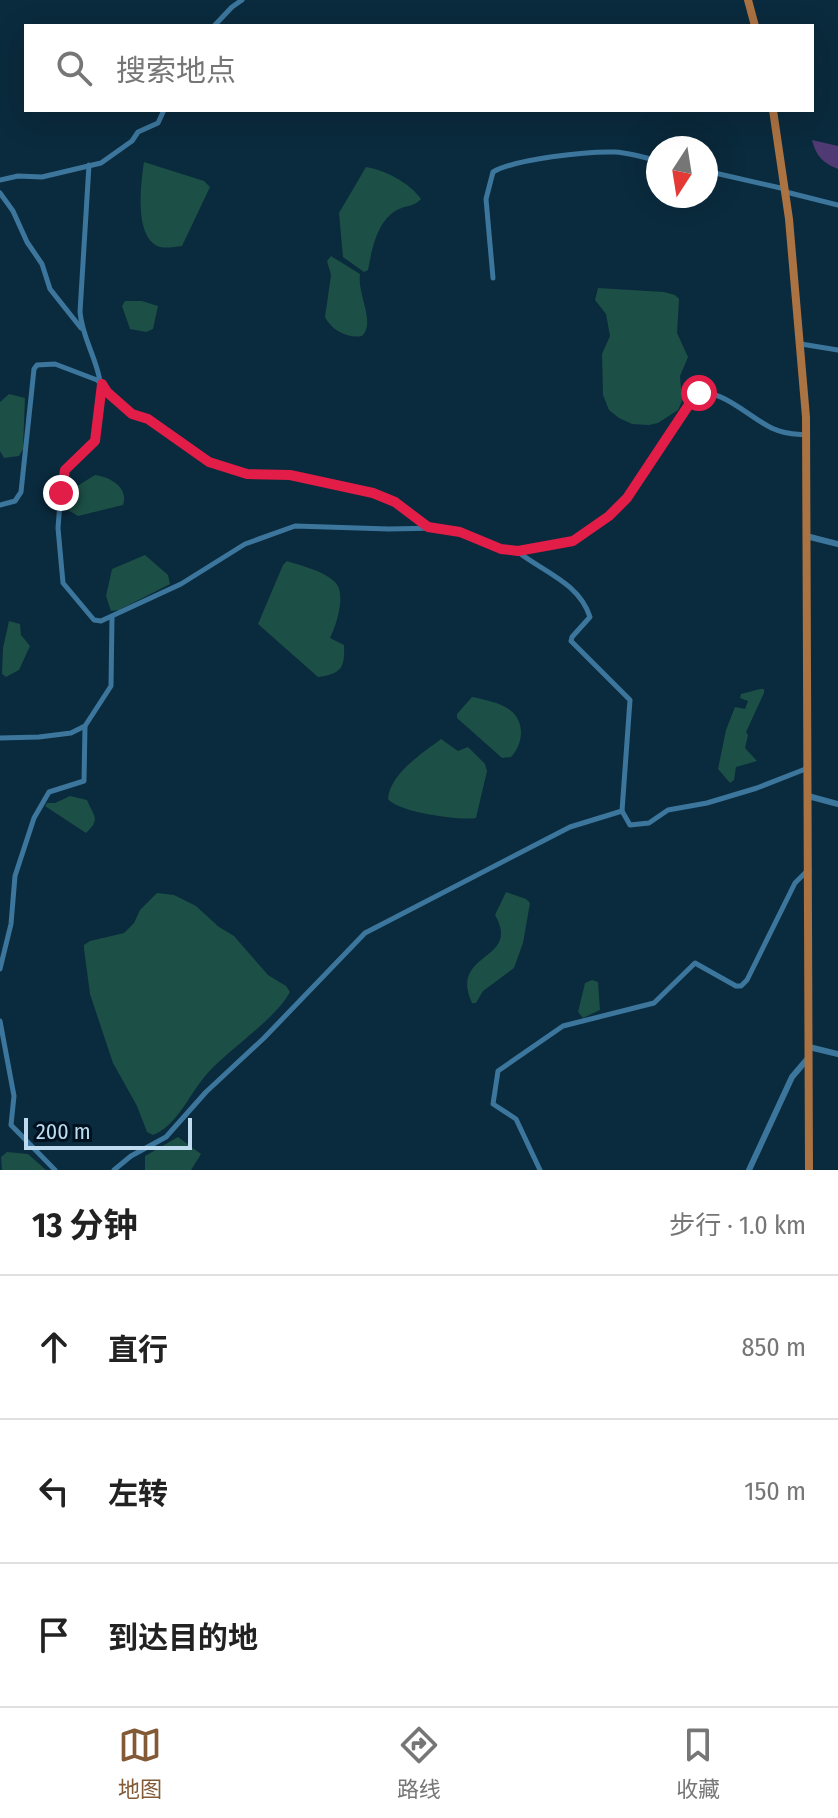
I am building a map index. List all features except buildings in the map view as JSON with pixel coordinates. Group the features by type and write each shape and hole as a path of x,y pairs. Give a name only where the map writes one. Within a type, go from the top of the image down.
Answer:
{"highway":[{"path":"748,0 754,24"},
{"path":"773,112 786,191 801,344 806,435 811,1169"}],"street":[{"path":"216,24 242,0"},
{"path":"0,180 18,176 42,177 101,163 132,141 138,132 158,123 163,112"},
{"path":"493,278 486,199 493,172 518,163 602,153 646,158"},
{"path":"82,329 80,289 89,165"},
{"path":"718,174 838,205"},
{"path":"0,193 44,268 50,289 82,329 101,383 95,441 65,470 62,477 58,528 64,587 94,620 105,621 181,584 245,544 282,529 303,525 389,529 428,527 460,532 501,549 518,551 573,541 609,516 627,498 699,393 715,393 777,431 806,435"},
{"path":"801,344 838,350"},
{"path":"0,505 15,501 21,492 35,367 60,365 101,383 132,414 148,419 209,462 247,474 290,475 373,493 395,502 428,527"},
{"path":"806,536 838,544"},
{"path":"518,551 574,590 590,617 571,641 630,700 622,811 630,825 649,823 668,810 707,803 808,768"},
{"path":"0,969 11,924 14,880 34,818 49,792 84,781 85,726 111,686 112,617"},
{"path":"0,738 60,734 85,726"},
{"path":"808,796 838,804"},
{"path":"114,1170 131,1156 166,1137 206,1092 264,1038 365,933 561,831 622,811"},
{"path":"540,1170 516,1119 493,1104 498,1071 563,1026 654,1003 695,963 741,986 747,980 795,883 809,869"},
{"path":"0,1021 14,1092 11,1125 55,1170"},
{"path":"809,1047 838,1054"},
{"path":"749,1170 792,1077 809,1057"}],"shaded area":[{"path":"812,140 838,146 838,169 821,158"},
{"path":"144,162 204,181 210,187 182,246 157,246 145,231 141,207"},
{"path":"366,167 396,178 421,199 397,210 385,221 376,236 368,270 364,272 343,257 339,213"},
{"path":"331,256 360,274 367,316 366,330 362,336 340,332 325,317 331,275 327,261"},
{"path":"598,288 664,292 679,299 677,333 688,357 680,376 682,401 678,410 658,423 632,424 609,410 603,395 602,354 610,336 606,314 595,300"},
{"path":"125,301 142,301 158,306 153,329 146,332 130,329 122,306"},
{"path":"9,394 25,398 23,449 19,456 4,458 0,451 0,402"},
{"path":"95,475 117,484 123,493 123,505 78,516 66,509 67,486 79,485"},
{"path":"145,555 168,575 170,584 119,610 111,611 106,596 112,569"},
{"path":"287,561 325,575 338,587 339,610 330,638 344,645 344,659 340,668 332,674 318,677 258,624"},
{"path":"9,621 20,624 21,635 30,646 19,670 6,677 2,674 3,648"},
{"path":"764,689 764,693 746,732 745,748 757,761 736,767 734,780 730,783 718,769 726,730 735,707 745,709 748,701 740,698 741,694"},
{"path":"472,697 502,705 519,721 520,740 511,757 502,758 457,718"},
{"path":"441,739 458,751 468,747 485,764 487,771 476,818 429,814 403,808 388,799 401,772"},
{"path":"70,796 87,800 94,814 95,821 86,833 45,806"},
{"path":"506,892 530,903 523,943 514,968 483,991 476,1003 472,1003 467,986 469,974 499,941 501,930 495,915"},
{"path":"157,893 174,895 196,906 234,936 268,975 290,992 273,1014 211,1069 168,1126 153,1135 147,1132 137,1106 113,1063 90,994 84,945 124,933"},
{"path":"592,980 598,982 600,1010 583,1018 578,1012 585,983"},
{"path":"178,1137 201,1154 191,1170 145,1170 145,1156"},
{"path":"7,1152 28,1154 46,1170 2,1170 1,1157"}],"route":[{"path":"61,493 65,470 95,441 102,384 132,414 148,419 209,462 247,474 290,475 373,493 395,502 428,527 460,532 501,549 518,551 568,543 584,536 609,516 627,498 699,393"}]}
